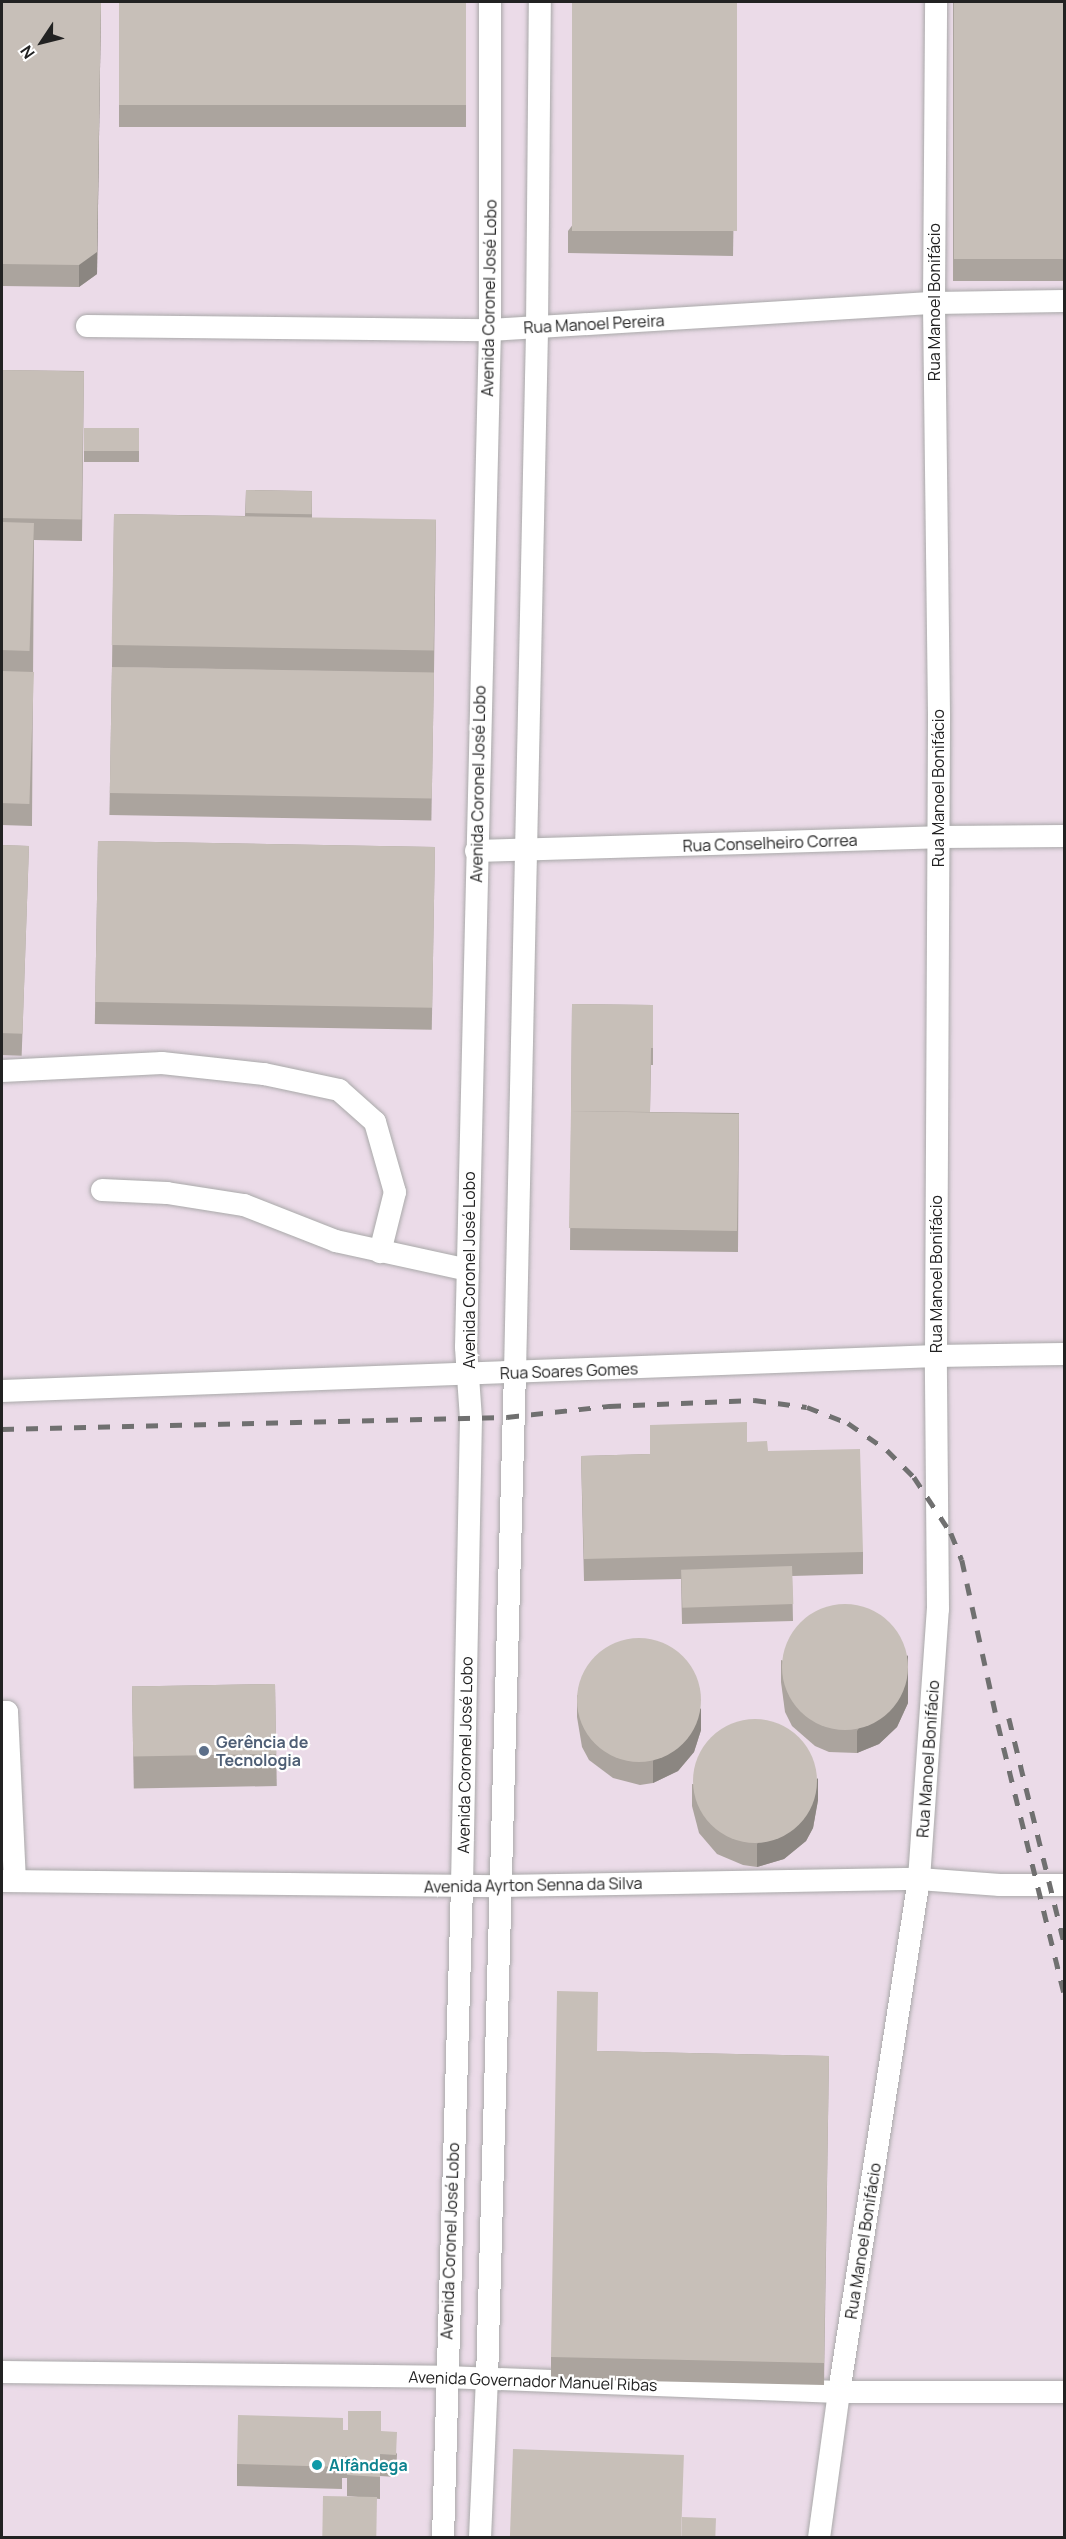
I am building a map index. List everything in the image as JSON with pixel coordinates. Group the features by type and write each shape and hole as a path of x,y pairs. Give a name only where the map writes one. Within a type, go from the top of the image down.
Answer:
{"street":[{"name":"Avenida Coronel José Lobo","path":"443,2538 462,1886 471,1419 468,1375 468,1270 476,851 490,330 490,2"},
{"path":"480,2538 487,2380 515,1373 537,328 540,2"},
{"name":"Rua Manoel Bonifácio","path":"819,2538 839,2392 919,1879 938,1609 936,1356 938,837 933,303 936,2"},
{"name":"Rua Manoel Pereira","path":"87,326 490,330 933,303 1065,301"},
{"name":"Rua Conselheiro Correa","path":"476,851 938,837 1065,836"},
{"path":"2,1071 162,1063 264,1074 339,1090 375,1122 395,1192 380,1252"},
{"path":"102,1190 168,1193 244,1205 336,1241 468,1270"},
{"name":"Rua Soares Gomes","path":"2,1391 936,1356 1065,1354"},
{"path":"2,1712 7,1712 8,1881"},
{"name":"Avenida Ayrton Senna da Silva","path":"8,1881 501,1887 919,1879 1000,1885 1065,1885"},
{"name":"Avenida Governador Manuel Ribas","path":"2,2372 446,2378 839,2392 1065,2392"}],"shaded area":[{"path":"2,2 1064,2 1064,2538 2,2538"}],"building":[{"path":"2,2 101,2 97,252 79,265 2,264"},
{"path":"119,2 466,2 466,105 119,105"},
{"path":"572,2 737,2 737,231 572,231"},
{"path":"954,2 1064,2 1064,259 954,259"},
{"path":"2,370 84,371 81,519 2,518"},
{"path":"84,428 139,428 139,451 84,451"},
{"path":"246,490 312,491 312,514 246,513"},
{"path":"114,514 436,520 434,651 112,645"},
{"path":"2,522 34,523 30,651 2,650"},
{"path":"112,667 434,673 432,799 110,793"},
{"path":"2,671 34,672 29,804 2,803"},
{"path":"98,841 435,847 432,1008 95,1002"},
{"path":"2,845 29,846 22,1034 2,1033"},
{"path":"572,1004 653,1005 650,1112 571,1111"},
{"path":"571,1111 739,1114 737,1231 569,1228"},
{"path":"747,1422 747,1442 767,1441 768,1451 860,1449 863,1552 584,1559 581,1456 650,1454 650,1425"},
{"path":"792,1566 793,1604 682,1608 681,1570"},
{"path":"845,1604 869,1608 890,1622 904,1643 908,1667 904,1691 890,1712 869,1726 845,1730 821,1726 800,1712 786,1691 782,1667 786,1643 800,1622 821,1608"},
{"path":"639,1638 663,1643 683,1656 696,1676 701,1700 696,1724 683,1744 663,1757 639,1762 615,1757 595,1744 582,1724 577,1700 582,1676 595,1656 615,1643"},
{"path":"275,1684 276,1754 133,1756 132,1686"},
{"path":"755,1719 779,1724 799,1737 812,1757 817,1781 812,1805 799,1825 779,1838 755,1843 731,1838 711,1825 698,1805 693,1781 698,1757 711,1737 731,1724"},
{"path":"557,1991 598,1992 597,2051 829,2056 824,2363 551,2357"},
{"path":"348,2411 381,2411 381,2431 397,2432 396,2455 380,2454 380,2477 347,2475 347,2456 342,2456 342,2467 237,2464 238,2415 343,2418 343,2430 348,2430"},
{"path":"513,2449 684,2455 681,2538 510,2538"},
{"path":"323,2496 377,2497 376,2538 322,2538"},
{"path":"682,2517 716,2518 715,2538 681,2538"}],"railway":[{"path":"2,1429 507,1417 609,1406 754,1400 807,1407 848,1423 887,1450 914,1477 951,1533 962,1560 998,1724 1064,1992"},
{"path":"1009,1718 1064,1942"}],"place":[{"name":"Gerência de Tecnologia","path":"204,1751"},
{"name":"Alfândega","path":"317,2465"}]}
